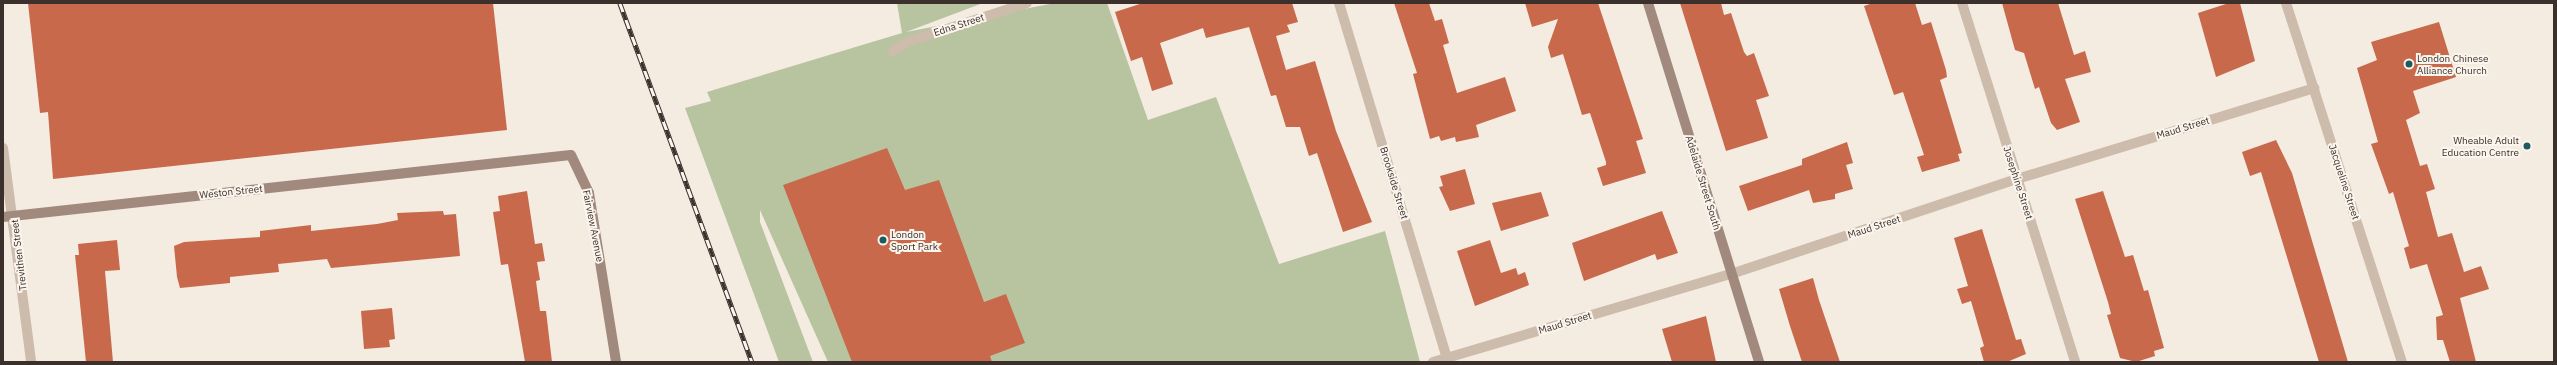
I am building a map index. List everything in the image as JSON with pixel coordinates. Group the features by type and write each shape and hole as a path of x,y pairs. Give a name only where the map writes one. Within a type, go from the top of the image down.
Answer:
{"street":[{"name":"Edna Street","path":"893,51 907,42 1027,3"},
{"name":"Brookside Street","path":"1339,3 1447,360"},
{"name":"Adelaide Street South","path":"1648,3 1759,362"},
{"name":"Josephine Street","path":"1962,3 2075,362"},
{"name":"Jacqueline Street","path":"2286,3 2402,362"},
{"name":"Maud Street","path":"1433,362 1447,360 1731,274 2017,179 2314,88"},
{"name":"Trevithen Street","path":"3,148 14,215 31,362"},
{"name":"Fairview Avenue","path":"460,167 571,155 589,192 616,362"},
{"name":"Weston Street","path":"3,217 460,167"}],"green space":[{"path":"897,3 983,3 906,32 1055,3 1107,3 1148,120 1216,97 1279,264 1385,231 1420,362 828,362 760,210 760,222 813,362 779,362 685,108 711,101 707,92 902,33"}],"building":[{"path":"28,3 493,3 507,130 53,179 48,112 40,113"},
{"path":"1143,3 1292,3 1298,22 1287,25 1290,32 1276,36 1286,70 1315,61 1336,131 1372,222 1343,232 1317,153 1309,156 1300,127 1286,127 1276,95 1271,96 1249,27 1206,38 1203,28 1160,43 1173,84 1152,91 1142,57 1131,61 1115,12"},
{"path":"1394,3 1429,3 1435,21 1442,19 1449,43 1443,45 1457,93 1505,77 1516,111 1476,125 1479,137 1456,142 1455,137 1441,141 1439,136 1430,139 1413,74 1417,73"},
{"path":"1525,3 1598,3 1643,139 1636,141 1646,173 1603,186 1597,168 1606,165 1606,162 1590,113 1582,115 1563,54 1551,58 1548,47 1558,19 1532,27"},
{"path":"1680,3 1721,3 1724,15 1731,13 1744,52 1747,56 1754,53 1769,96 1756,100 1768,138 1726,151"},
{"path":"1873,3 1915,3 1922,25 1931,22 1946,70 1947,77 1940,80 1962,153 1958,154 1960,161 1922,172 1917,157 1924,155 1903,92 1894,95 1864,6"},
{"path":"2002,3 2058,3 2074,55 2085,51 2091,72 2065,79 2080,122 2057,130 2051,123 2039,87 2035,89 2024,53 2015,50"},
{"path":"2229,3 2240,3 2255,61 2216,77 2198,13"},
{"path":"2439,22 2456,77 2413,91 2420,113 2406,120 2420,166 2427,164 2435,189 2426,192 2438,237 2452,233 2464,272 2481,266 2489,289 2460,298 2476,362 2450,362 2443,340 2437,340 2436,317 2443,315 2427,264 2410,269 2404,248 2409,246 2393,192 2389,194 2371,144 2378,142 2357,68 2377,60 2371,42"},
{"path":"2276,140 2292,173 2348,362 2319,362 2261,172 2250,176 2242,152"},
{"path":"1847,142 1853,163 1846,165 1853,189 1835,194 1835,199 1813,203 1809,190 1748,211 1739,186 1802,165 1802,159"},
{"name":"London Sport Park","path":"887,148 905,190 939,180 984,302 1006,294 1025,343 990,356 992,362 852,362 783,185"},
{"path":"1465,169 1475,204 1450,211 1439,187 1443,186 1440,176"},
{"path":"527,191 535,244 542,243 545,261 537,262 540,280 536,281 540,311 546,311 552,362 525,362 508,264 501,265 493,212 500,211 498,196"},
{"path":"2103,191 2125,257 2133,255 2144,291 2148,290 2164,348 2154,351 2155,356 2136,362 2120,358 2107,315 2111,314 2108,302 2075,199"},
{"path":"1541,192 1549,216 1501,231 1492,203"},
{"path":"443,211 444,215 456,214 460,256 331,268 327,259 278,264 279,272 230,277 230,283 180,288 177,277 174,246 184,242 260,237 260,231 311,225 311,231 377,224 398,220 397,213"},
{"path":"1662,211 1678,253 1657,260 1655,254 1584,281 1572,243"},
{"path":"1982,229 2016,340 2021,339 2026,354 2007,362 1984,362 1980,348 1984,346 1971,301 1962,304 1957,289 1968,286 1954,238"},
{"path":"117,240 120,270 105,271 113,362 86,362 75,255 79,255 78,244"},
{"path":"1490,240 1501,273 1516,268 1518,275 1525,272 1529,285 1475,306 1457,251"},
{"path":"1813,278 1840,362 1802,362 1790,326 1779,289"},
{"path":"392,308 395,339 389,340 390,347 364,349 361,311"},
{"path":"1706,316 1716,362 1672,362 1662,329"}],"railway":[{"path":"620,3 752,362"}],"place":[{"name":"London Chinese Alliance Church","path":"2409,64"},
{"name":"Wheable Adult Education Centre","path":"2527,146"},
{"name":"London Sport Park","path":"883,240"}]}
